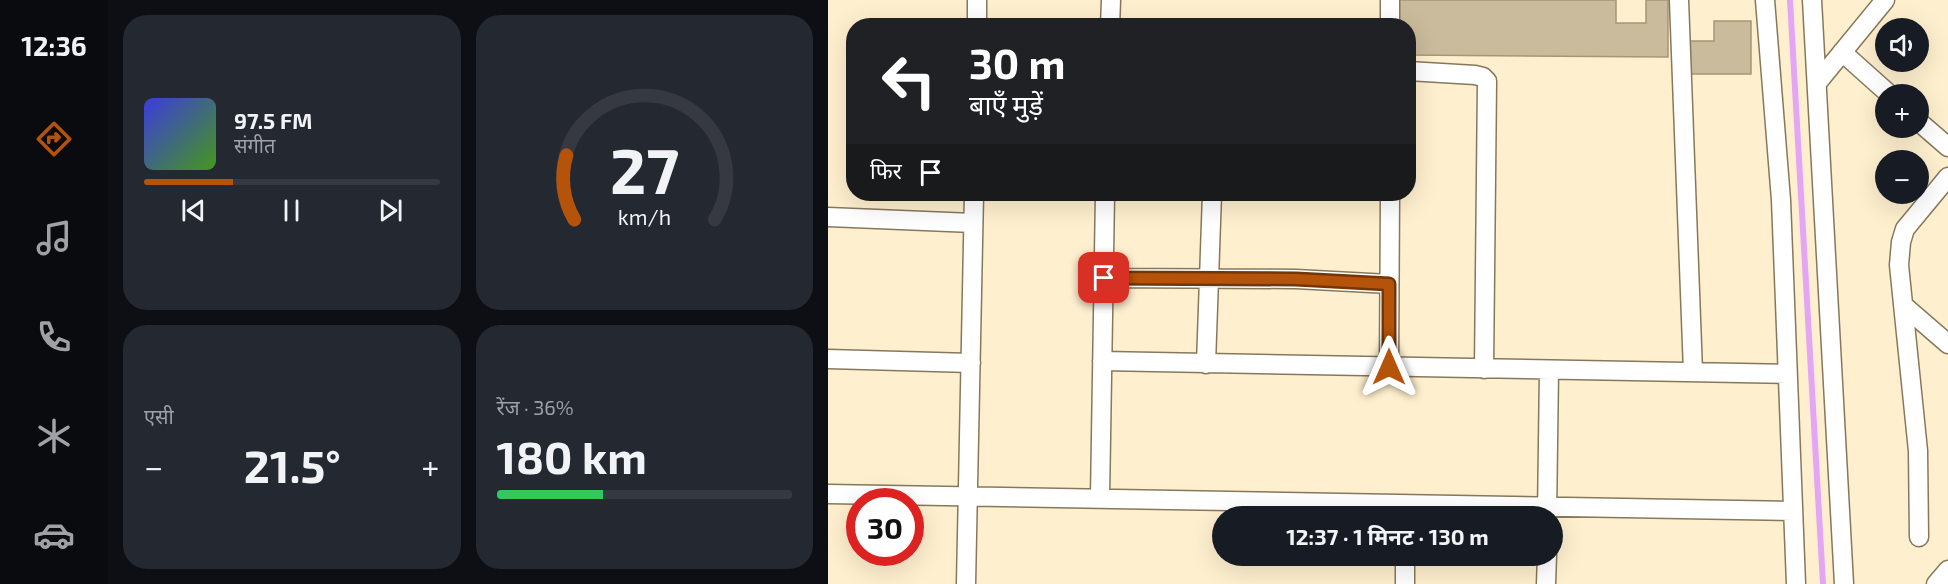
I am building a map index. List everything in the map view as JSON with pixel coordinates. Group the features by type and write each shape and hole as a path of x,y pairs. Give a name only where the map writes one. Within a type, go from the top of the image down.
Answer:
{"street":[{"path":"977,0 977,18"},
{"path":"1110,18 1111,0"},
{"path":"1390,0 1390,18"},
{"path":"1679,0 1694,372"},
{"path":"1765,0 1781,200 1796,584"},
{"path":"1812,0 1844,584"},
{"path":"1817,83 1885,0"},
{"path":"1842,52 1878,84"},
{"path":"1416,71 1475,75 1487,81 1484,369"},
{"path":"1929,130 1947,145"},
{"path":"1919,537 1918,451 1899,265 1900,242 1911,220 1948,177"},
{"path":"966,584 974,201"},
{"path":"1100,498 1105,201"},
{"path":"1206,364 1212,201"},
{"path":"1389,201 1389,367"},
{"path":"828,217 973,223"},
{"path":"1104,278 1296,279 1389,284"},
{"path":"1903,305 1948,344"},
{"path":"828,359 970,363"},
{"path":"1102,362 1787,374"},
{"path":"1548,506 1549,370"},
{"path":"828,494 1100,498 1304,506"},
{"path":"1563,511 1793,511"},
{"path":"1405,566 1405,584"},
{"path":"1546,566 1546,584"},
{"path":"1936,584 1948,570"}],"building":[{"path":"1391,0 1616,0 1616,23 1646,23 1646,0 1668,0 1668,57 1416,55 1416,18 1391,18"},
{"path":"1714,21 1751,21 1751,74 1690,74 1690,41 1714,41"}],"waterway":[{"path":"1790,0 1823,584"}],"route":[{"path":"1104,278 1296,279 1389,284 1389,367"}]}
